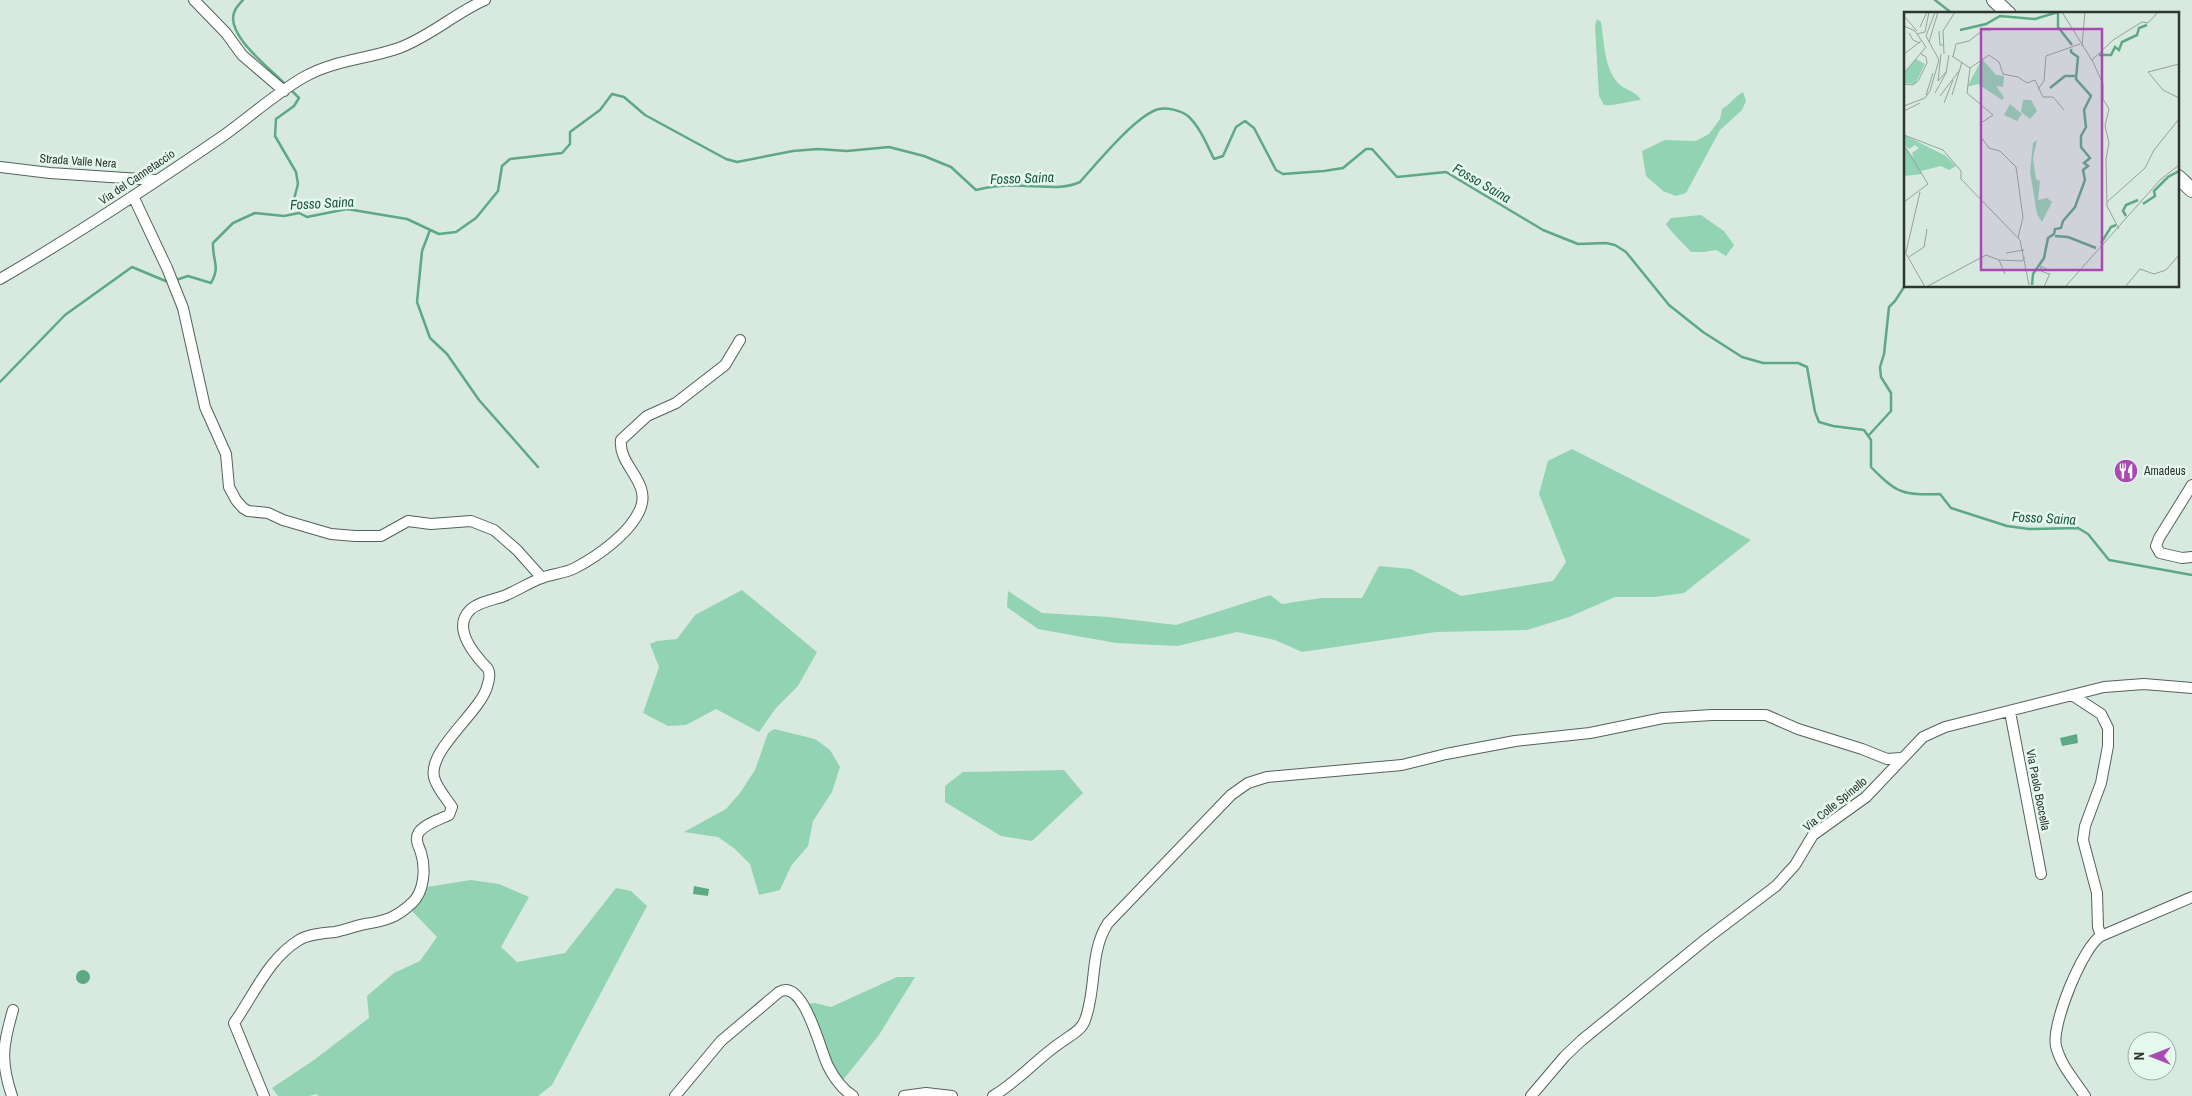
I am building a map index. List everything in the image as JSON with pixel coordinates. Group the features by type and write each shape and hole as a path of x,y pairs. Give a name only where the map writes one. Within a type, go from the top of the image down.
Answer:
{"main road":[{"path":"1994,0 2007,12"},
{"path":"2180,178 2192,190"}],"street":[{"path":"194,0 226,33 242,55 284,91"},
{"name":"Via del Cannetaccio","path":"0,278 134,196 234,128 295,83 325,67 400,47 430,33 466,9 485,0"},
{"name":"Strada Valle Nera","path":"0,166 50,173 155,180"},
{"path":"134,196 183,308 205,407 226,454 229,487 243,508 331,534 355,536 381,536 408,521 431,524 471,521 494,530 517,550 542,578"},
{"path":"264,1096 234,1023 267,972 284,952 300,939 391,919 414,902 420,891 422,854 417,844 418,835 421,830 449,815 452,807 434,777 436,764 452,734 472,712 486,690 490,676 488,668 466,641 463,629 468,611 475,606 506,595 542,578 574,568 620,536 640,507 642,496 639,483 622,457 621,440 648,416 676,403 725,366 740,340"},
{"path":"2192,485 2156,546 2160,553 2182,558 2192,557"},
{"name":"Via Colle Spinello","path":"1531,1096 1554,1068 1582,1040 1706,939 1776,886 1795,865 1811,837 1866,797 1918,740 1936,730 2100,687 2144,684 2192,688"},
{"path":"2072,695 2101,714 2108,728 2108,746 2101,783 2085,826 2083,840 2097,893 2097,925 2102,936"},
{"name":"Via Paolo Boccella","path":"2010,712 2041,874"},
{"path":"993,1096 1006,1088 1046,1053 1082,1026 1087,1014 1098,944 1108,923 1146,881 1231,795 1252,781 1267,777 1402,765 1446,754 1515,741 1590,733 1663,718 1712,715 1766,715 1798,729 1862,749 1887,760 1901,758"},
{"path":"2085,1096 2061,1058 2056,1045 2060,1020 2073,982 2090,946 2102,936 2192,898"},
{"path":"675,1096 721,1041 779,992 785,990 792,991 803,1003 830,1070 844,1089 854,1096"},
{"path":"12,1096 6,1079 3,1043 13,1010"},
{"path":"904,1096 930,1093 952,1096"}],"shaded area":[{"path":"1597,19 1601,22 1610,71 1619,84 1637,95 1641,100 1604,105 1599,96 1595,26"},
{"path":"1743,92 1746,101 1742,110 1720,130 1686,193 1676,196 1663,191 1646,176 1642,151 1665,140 1696,141 1709,134 1720,119 1722,109"},
{"path":"1701,215 1724,231 1734,245 1726,256 1716,250 1691,252 1666,224 1671,218"},
{"path":"1572,449 1751,540 1684,593 1655,597 1615,597 1569,617 1527,630 1436,632 1302,652 1275,640 1237,632 1177,646 1116,643 1038,629 1007,607 1008,591 1042,613 1109,617 1176,625 1270,595 1282,604 1321,598 1362,598 1379,566 1411,569 1461,596 1553,581 1566,562 1539,494 1548,461"},
{"path":"742,590 817,652 798,686 776,708 759,732 716,709 686,725 668,726 643,713 659,667 650,644 657,641 677,639 695,615"},
{"path":"774,729 815,739 830,750 840,767 832,792 813,821 808,846 791,866 780,890 759,895 750,864 735,849 718,837 684,832 726,809 740,793 755,770 768,733"},
{"path":"2077,734 2078,743 2062,746 2060,738"},
{"path":"1064,770 1083,793 1032,841 1001,836 945,802 945,786 963,772"},
{"path":"471,880 499,884 529,897 501,947 517,962 565,953 616,888 631,891 647,906 552,1085 538,1096 318,1096 317,1094 309,1096 278,1096 272,1088 314,1060 369,1018 367,996 394,973 420,961 437,937 412,911 427,887"},
{"path":"694,886 709,889 708,896 693,894"},
{"path":"83,970 88,972 90,977 88,982 83,984 78,982 76,977 78,972"},
{"path":"897,977 915,977 879,1035 843,1080 826,1054 808,1004 815,1003 831,1007"}],"waterway":[{"path":"243,0 234,13 233,22 237,32 252,52 286,85"},
{"name":"Fosso Saina","path":"1935,0 1950,12"},
{"path":"290,89 299,98 294,106 276,119 275,136 296,172 298,184 294,199 299,212"},
{"name":"Fosso Saina","path":"176,280 188,276 211,283 216,267 213,243 233,223 255,213 284,216 299,213 307,217 347,209 407,219 439,234 456,232 476,218 498,191 502,166 510,159 562,153 570,144 570,132 600,110 612,94 624,97 645,115 726,159 737,162 793,151 818,149 847,151 889,147 924,156 951,167 976,190 1007,186 1060,187 1080,182 1117,141 1140,120 1159,109 1170,109 1185,114 1192,120 1203,136 1214,159 1223,156 1236,127 1245,121 1254,128 1276,170 1283,174 1343,168 1366,149 1372,149 1397,177 1446,172 1543,230 1578,244 1606,243 1615,245 1626,252 1669,305 1703,332 1742,357 1763,363 1798,363 1807,367 1815,412 1819,422 1864,430 1871,440 1871,467 1895,488 1909,493 1940,494 1951,508 2007,526 2029,529 2078,528 2088,534 2109,560 2192,575"},
{"path":"430,230 422,251 417,302 430,338 447,354 479,400 538,467"},
{"name":"Fosso Saina","path":"0,382 65,315 132,267 168,282"},
{"name":"Fosso Saina","path":"1869,435 1891,411 1891,393 1881,377 1880,367 1884,354 1889,307 1904,287"}],"place":[{"name":"Amadeus","path":"2126,471"}]}
